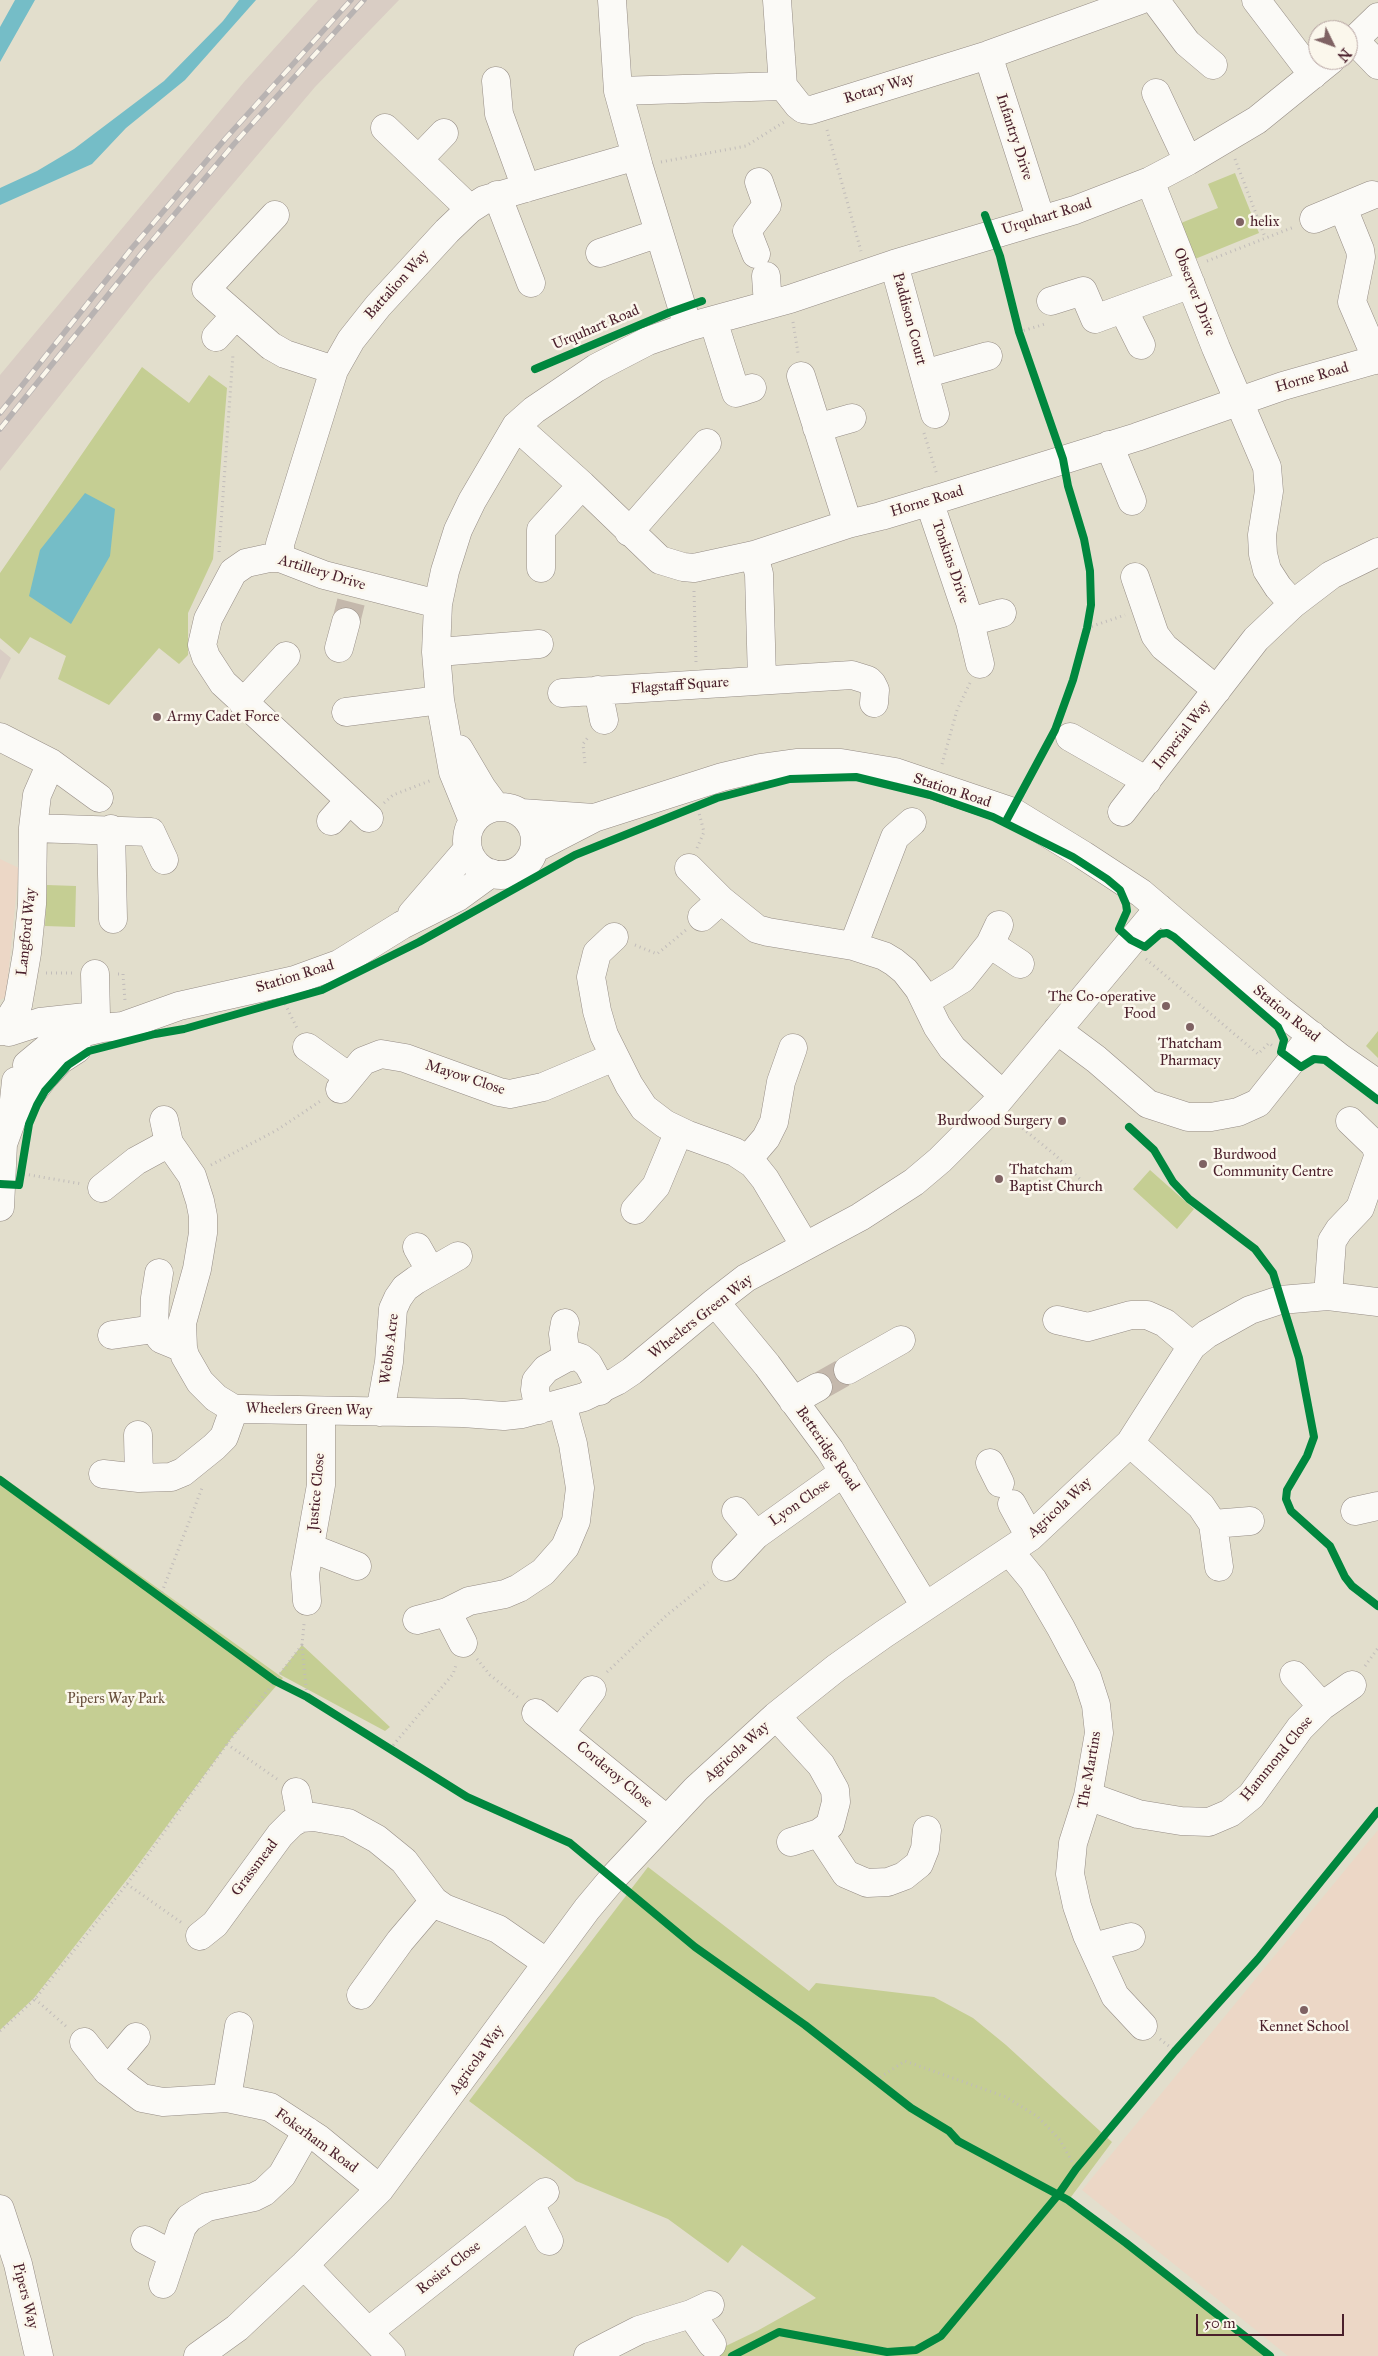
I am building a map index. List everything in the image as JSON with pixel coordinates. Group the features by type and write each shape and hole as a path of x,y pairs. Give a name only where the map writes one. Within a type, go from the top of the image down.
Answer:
{"street":[{"path":"620,0 612,0 618,91 659,233 736,393 752,388"},
{"path":"778,0 783,86 793,101 812,108"},
{"name":"Rotary Way","path":"812,108 988,55 1140,0"},
{"path":"1155,0 1187,43 1213,65"},
{"path":"1256,0 1308,53"},
{"path":"1358,36 1378,17"},
{"path":"1358,48 1378,64"},
{"name":"Infantry Drive","path":"988,55 1040,220"},
{"name":"Urquhart Road","path":"473,821 453,772 440,700 436,652 438,604 445,570 458,530 485,477 516,426 534,410 596,368 648,341 701,323 768,305 894,264 1075,210 1150,180 1188,162 1257,120 1318,70"},
{"path":"496,81 498,114 526,188"},
{"path":"618,91 783,86"},
{"path":"1156,93 1188,162"},
{"path":"385,128 470,209"},
{"path":"419,160 444,133"},
{"name":"Battalion Way","path":"280,558 283,534 334,370 340,356 361,325 447,230 470,209 497,196 637,161"},
{"name":"Observer Drive","path":"1150,180 1240,402"},
{"path":"759,182 767,205 747,230 761,265 768,305"},
{"path":"1314,219 1372,195"},
{"path":"497,196 530,283"},
{"path":"1343,208 1361,257 1352,302 1377,359"},
{"path":"275,215 206,289 271,346 285,354 334,370"},
{"path":"600,253 659,233"},
{"name":"Paddison Court","path":"894,264 935,414"},
{"path":"1051,301 1083,291 1095,319 1123,309 1188,277"},
{"path":"1123,309 1141,345"},
{"path":"216,337 235,316"},
{"name":"Paddison Court","path":"924,374 988,356"},
{"name":"Horne Road","path":"516,426 582,485 660,560 683,567 694,568 754,555 848,524 881,516 1109,445 1329,371 1377,359"},
{"path":"801,376 848,524"},
{"path":"1240,402 1267,467 1269,491 1262,535 1263,554 1271,576 1293,604"},
{"path":"817,428 852,418"},
{"path":"629,532 707,443"},
{"path":"1109,445 1132,501"},
{"path":"541,568 541,530 582,485"},
{"name":"Tonkins Drive","path":"936,499 980,664"},
{"name":"Imperial Way","path":"1122,812 1256,639 1293,604 1331,575 1378,552"},
{"path":"754,555 759,574 762,679"},
{"name":"Artillery Drive","path":"233,572 246,563 280,558 306,569 347,614 438,604"},
{"path":"233,572 208,619 202,645 213,669 223,683 359,809 331,821"},
{"name":"Imperial Way","path":"1135,577 1144,608 1155,635 1164,647 1217,690"},
{"name":"Tonkins Drive","path":"970,622 1002,613"},
{"path":"451,651 539,644"},
{"path":"243,703 286,656"},
{"name":"Flagstaff Square","path":"562,694 598,690 697,686 762,679 852,675 861,676 872,684 875,690 874,703"},
{"path":"598,690 604,720"},
{"path":"346,712 440,700"},
{"name":"Urquhart Road","path":"446,729 482,788 508,810"},
{"path":"0,737 48,770 99,798"},
{"name":"Imperial Way","path":"1070,737 1147,781"},
{"name":"Station Road","path":"14,1077 51,1045 76,1034 102,1028 123,1026 179,1006 265,987 318,972 356,955 402,925 458,897 491,873 502,875 522,868 530,860 534,849 594,818 722,777 760,768 796,763 841,762 870,766 942,787 1013,812 1026,819 1092,860 1160,908 1312,1035 1378,1084"},
{"name":"Langford Way","path":"4,1032 18,1005 27,953 32,904 33,828 37,795 48,770"},
{"path":"491,873 481,868 472,859 468,849 469,830 479,814 508,810 532,826 535,842 534,849"},
{"name":"Station Road","path":"508,810 594,818"},
{"path":"33,828 111,829 151,832 164,860"},
{"path":"111,829 113,919"},
{"path":"853,946 896,829"},
{"name":"Station Road","path":"402,925 468,849"},
{"path":"689,868 711,909 757,929 853,946 884,956 894,962 912,979 926,1001 937,1026 952,1048 999,1101"},
{"name":"Wheelers Green Way","path":"102,1188 136,1162 166,1132 192,1176 200,1201 203,1233 197,1269 182,1323 183,1348 185,1356 200,1382 216,1398 234,1408 462,1413 504,1416 551,1407 600,1391 632,1372 746,1278 860,1217 914,1182 940,1160 999,1101 1058,1030 1138,943 1160,908"},
{"path":"926,1001 962,979 995,934 1020,964"},
{"path":"614,936 604,944 581,970 614,1056 644,1108 679,1130 730,1150 748,1160 765,1179 805,1246"},
{"path":"95,974 96,1016"},
{"name":"Station Road","path":"4,1032 40,1022 139,1009 179,1006"},
{"path":"5,1132 60,1060 80,1047 123,1026"},
{"path":"1058,1030 1148,1104 1188,1117 1211,1117 1238,1112 1258,1103 1286,1056 1312,1035"},
{"path":"0,1207 5,1132 14,1077 28,1057 23,1041 4,1032"},
{"path":"306,1048 344,1083"},
{"path":"748,1160 766,1138 774,1122 781,1082 793,1048"},
{"name":"Mayow Close","path":"344,1083 363,1061 380,1054 392,1055 499,1092 519,1093 543,1087 614,1056"},
{"path":"1328,1296 1332,1241 1339,1230 1368,1214 1378,1155 1375,1145 1350,1121"},
{"path":"635,1210 656,1186 679,1130"},
{"path":"417,1247 430,1270"},
{"name":"Webbs Acre","path":"380,1412 389,1362 393,1310 405,1288 430,1270 458,1256"},
{"path":"183,1348 161,1340 154,1329 157,1285 187,1304"},
{"name":"Agricola Way","path":"198,2356 237,2328 304,2265 380,2189 594,1901 666,1819 776,1716 836,1668 1019,1544 1130,1443 1192,1346 1207,1334 1250,1310 1280,1300 1328,1296 1378,1302"},
{"name":"Betteridge Road","path":"715,1302 794,1402 844,1472 925,1606"},
{"path":"1057,1320 1089,1335 1132,1315 1148,1315 1164,1323 1192,1346"},
{"path":"565,1322 563,1334 566,1358"},
{"path":"112,1335 154,1329"},
{"path":"848,1370 901,1340"},
{"path":"417,1620 447,1612 469,1602 506,1594 543,1572 557,1559 565,1547 576,1521 580,1488 573,1444 551,1407 535,1390 536,1381 546,1369 566,1358 575,1356 588,1364 600,1391"},
{"path":"794,1402 818,1387"},
{"path":"103,1474 139,1478 172,1478 206,1454 224,1437 234,1408"},
{"name":"Justice Close","path":"307,1601 300,1562 321,1485 321,1410"},
{"path":"138,1435 139,1478"},
{"path":"1130,1443 1201,1506 1213,1524 1219,1567"},
{"name":"Lyon Close","path":"726,1568 756,1535 808,1500 844,1472"},
{"name":"The Martins","path":"1001,1483 1019,1544 1033,1580 1087,1677 1096,1705 1099,1734 1088,1796 1074,1843 1070,1874 1077,1906 1115,1996 1143,2026"},
{"name":"Lyon Close","path":"736,1511 756,1535"},
{"path":"1213,1524 1250,1521"},
{"path":"300,1562 357,1566"},
{"path":"447,1612 463,1643"},
{"name":"Hammond Close","path":"1294,1675 1322,1706"},
{"name":"Hammond Close","path":"1088,1796 1138,1814 1181,1821 1209,1822 1230,1814 1251,1796 1300,1728 1322,1706 1352,1685"},
{"name":"Corderoy Close","path":"561,1731 592,1690"},
{"name":"Corderoy Close","path":"536,1713 561,1731 666,1819"},
{"path":"776,1716 821,1765 835,1790 836,1802 830,1825 819,1833 791,1842"},
{"path":"298,1805 331,1819 348,1823 377,1839 404,1861 434,1901 444,1908 498,1929 547,1964"},
{"name":"Grassmead","path":"215,1933 298,1805"},
{"path":"819,1833 846,1874 867,1883 888,1882 904,1876 919,1864 925,1849 927,1830"},
{"path":"361,1995 400,1941 434,1901"},
{"path":"1093,1947 1131,1938"},
{"path":"227,2098 239,2026"},
{"path":"107,2071 136,2037"},
{"name":"Fokerham Road","path":"84,2042 107,2071 142,2098 163,2102 227,2098 270,2107 307,2130 380,2189"},
{"path":"163,2284 182,2227 189,2218 207,2207 219,2203 254,2198 273,2184 290,2161 307,2130"},
{"name":"Rosier Close","path":"368,2332 538,2198 548,2241"},
{"name":"Pipers Way","path":"0,2209 18,2264 39,2356"},
{"path":"145,2240 173,2255"},
{"path":"304,2265 392,2356"},
{"path":"588,2356 639,2330 700,2310 712,2344"}],"path":[{"path":"637,161 746,146 812,108 861,252"},
{"path":"1235,159 1266,237"},
{"path":"1188,277 1266,237 1314,219"},
{"path":"233,572 219,554 235,316"},
{"path":"793,319 801,376"},
{"path":"1017,322 1022,341"},
{"path":"935,414 920,419 936,499"},
{"path":"694,568 697,686"},
{"path":"1087,627 1144,608"},
{"path":"942,787 942,762 954,717 980,664"},
{"path":"359,809 435,778"},
{"path":"689,868 704,832 697,806"},
{"path":"614,936 656,954 711,909"},
{"path":"1138,943 1144,957 1258,1054 1268,1043 1286,1056"},
{"path":"284,1002 306,1048"},
{"path":"192,1176 277,1130 344,1083"},
{"path":"999,1101 1082,1181"},
{"path":"20,1174 102,1188"},
{"path":"160,1597 210,1466 206,1454"},
{"path":"592,1690 613,1665 667,1615 726,1568"},
{"path":"153,1592 168,1603"},
{"path":"463,1643 490,1675 536,1713"},
{"path":"390,1749 453,1674 463,1643"},
{"path":"0,2031 35,1999 127,1884 226,1744 302,1645 307,1697"},
{"path":"267,1675 283,1685"},
{"path":"299,1693 316,1702"},
{"path":"382,1743 398,1753"},
{"path":"226,1744 298,1805"},
{"path":"127,1884 215,1933"},
{"path":"35,1999 84,2042"},
{"path":"1169,2058 1182,2044"},
{"path":"876,2080 905,2062 1006,2097 1038,2117 1060,2140 1074,2172"},
{"path":"866,2073 883,2086"},
{"path":"1074,2172 1082,2161"},
{"path":"857,2347 857,2356"}],"shaded area":[{"path":"318,0 399,0 315,87 149,283 0,471 0,375 244,82"},
{"path":"0,649 11,658 0,680"},
{"path":"0,859 19,868 6,997 0,1000"},
{"name":"Kennet School","path":"1378,1830 1378,2356 1288,2356 1082,2190"}],"green space":[{"path":"1235,173 1259,233 1195,259 1181,223 1218,208 1208,184"},
{"path":"142,367 189,403 209,375 227,388 213,559 188,613 188,655 179,664 159,648 109,705 58,679 66,656 30,637 19,654 0,638 0,573"},
{"path":"47,885 76,886 75,927 45,926"},
{"path":"1378,1031 1378,1058 1366,1046"},
{"path":"1150,1170 1194,1209 1177,1229 1133,1189"},
{"name":"Pipers Way Park","path":"0,1475 283,1678 233,1736 132,1873 34,1998 0,2030"},
{"path":"302,1645 390,1727 385,1731 279,1674"},
{"path":"648,1867 809,1991 816,1983 934,1997 973,2018 1006,2045 1112,2142 1068,2201 1266,2356 705,2356 757,2331 816,2298 742,2245 728,2263 668,2219 576,2181 469,2101"}],"water":[{"path":"15,0 35,0 0,62 0,27"},
{"path":"239,0 256,0 185,80 126,128 92,164 0,205 0,188 37,171 74,149 164,81 223,21"},
{"path":"85,493 115,509 110,556 71,624 29,596 40,550"}],"tunnel":[{"path":"346,622 351,602"},
{"path":"818,1387 848,1370"}],"railway":[{"path":"0,413 132,248 226,138 351,0"},
{"path":"0,429 141,254 234,144 364,0"}],"cycle path":[{"path":"985,215 1000,256 1019,332 1063,459 1068,486 1084,539 1090,571 1091,605 1073,680 1055,730 1005,823"},
{"path":"535,369 668,313 702,301"},
{"path":"0,1184 19,1185 29,1124 37,1105 45,1091 68,1065 89,1051 155,1034 184,1029 322,990 419,942 575,855 717,798 790,779 856,777 930,795 993,817 1073,857 1107,879 1120,890 1127,911 1119,929 1131,940 1145,947 1160,934 1167,933 1174,937 1278,1027 1284,1040 1281,1052 1301,1067 1314,1059 1325,1060 1378,1100"},
{"path":"1129,1127 1154,1150 1173,1182 1189,1199 1255,1249 1273,1273 1299,1358 1314,1437 1307,1456 1287,1490 1286,1499 1291,1511 1330,1546 1345,1577 1352,1586 1378,1606"},
{"path":"0,1480 275,1681 307,1697 467,1797 570,1843 695,1947 805,2025 911,2108 949,2131 958,2141 1068,2200 1270,2356"},
{"path":"732,2356 779,2332 887,2352 916,2350 941,2336 1058,2195 1076,2169 1175,2051 1258,1959 1378,1811"}],"place":[{"name":"helix","path":"1240,222"},
{"name":"Army Cadet Force","path":"157,717"},
{"name":"The Co-operative Food","path":"1166,1006"},
{"name":"Thatcham Pharmacy","path":"1190,1027"},
{"name":"Burdwood Surgery","path":"1062,1121"},
{"name":"Burdwood Community Centre","path":"1203,1164"},
{"name":"Thatcham Baptist Church","path":"999,1179"},
{"name":"Kennet School","path":"1304,2010"}]}
